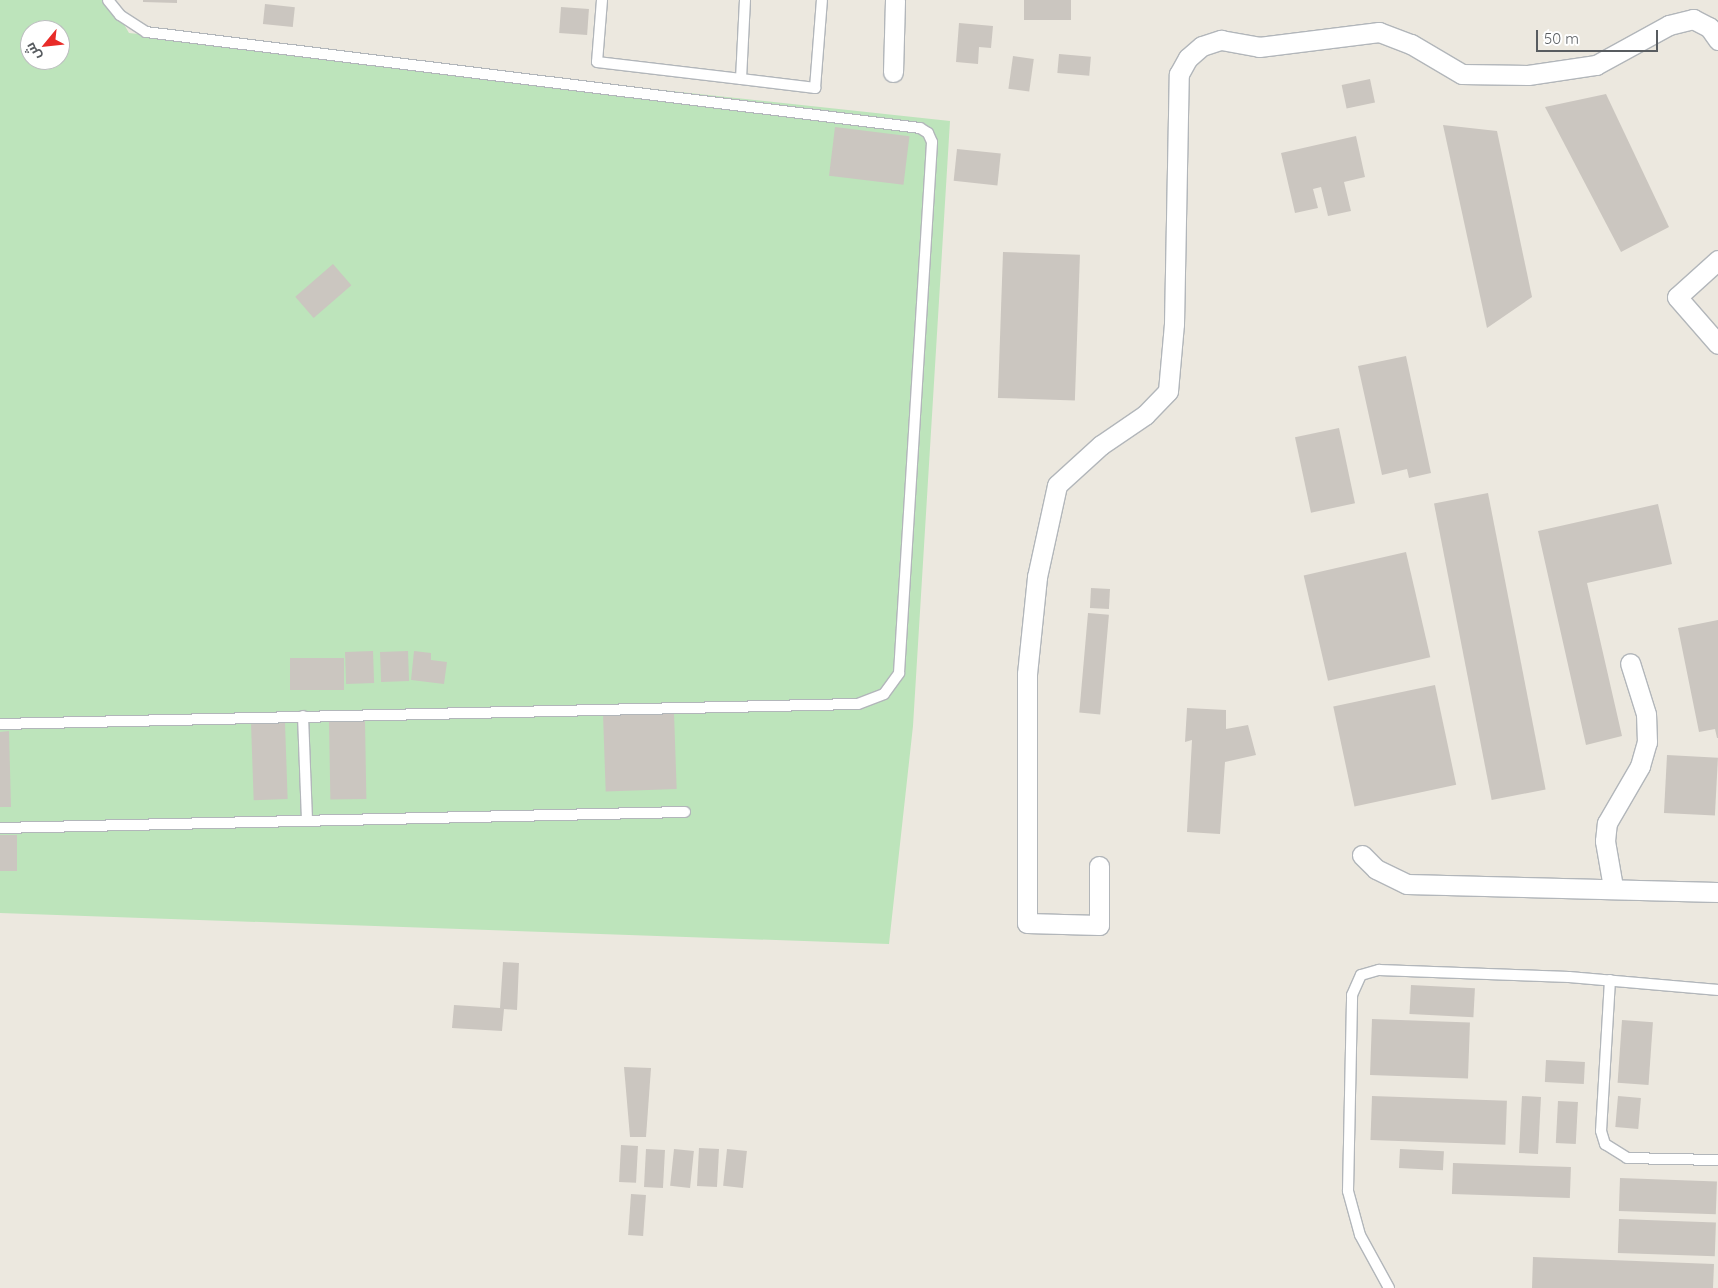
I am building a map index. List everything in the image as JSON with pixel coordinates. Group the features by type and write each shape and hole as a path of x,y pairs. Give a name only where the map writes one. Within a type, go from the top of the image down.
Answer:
{"street":[{"path":"893,72 896,0"},
{"path":"1099,866 1099,925 1027,923 1026,674 1037,577 1056,485 1101,445 1145,415 1168,391 1174,324 1179,74 1188,58 1202,46 1222,40 1259,47 1379,32 1411,44 1462,74 1528,75 1596,65 1669,25 1693,19 1709,27 1718,40"},
{"path":"1718,260 1677,297 1718,344"},
{"path":"1613,887 1605,830 1611,810 1640,766 1647,742 1646,714 1630,663"},
{"path":"1362,855 1376,869 1407,884 1613,887 1718,892"}],"lane":[{"path":"0,724 858,704 884,694 899,665 932,142 920,128 146,32 120,15 108,0"},
{"path":"602,0 597,62 815,88 822,0"},
{"path":"741,79 745,0"},
{"path":"304,716 307,820"},
{"path":"0,828 685,812"},
{"path":"1388,1288 1360,1235 1348,1191 1352,995 1357,981 1366,972 1379,970 1610,980 1718,990"},
{"path":"1610,980 1604,1144 1627,1158 1718,1160"}],"green space":[{"path":"0,0 110,0 129,33 950,121 913,726 889,944 0,913"}],"building":[{"path":"143,0 177,0 177,3 143,2"},
{"path":"1024,0 1071,0 1071,20 1024,20"},
{"path":"265,4 295,7 293,27 263,24"},
{"path":"561,7 589,9 587,35 559,33"},
{"path":"959,23 993,26 991,48 979,47 978,64 956,62"},
{"path":"1059,54 1091,57 1089,76 1057,73"},
{"path":"1013,56 1034,59 1029,92 1008,89"},
{"path":"1370,79 1375,102 1347,109 1342,85"},
{"path":"1606,94 1669,227 1621,252 1545,107"},
{"path":"1443,125 1497,131 1532,297 1487,328"},
{"path":"835,127 909,136 903,185 829,176"},
{"path":"1356,136 1365,177 1344,182 1351,211 1328,216 1321,187 1313,189 1318,208 1295,213 1281,153"},
{"path":"957,149 1001,154 997,185 954,181"},
{"path":"1003,252 1080,255 1075,401 998,398"},
{"path":"333,264 351,285 314,318 295,297"},
{"path":"1406,356 1431,473 1409,478 1407,469 1382,475 1358,366"},
{"path":"1339,428 1355,503 1311,513 1295,437"},
{"path":"1488,493 1546,789 1492,800 1434,503"},
{"path":"1658,504 1672,564 1587,583 1622,736 1586,745 1538,531"},
{"path":"1406,552 1430,657 1328,681 1304,576"},
{"path":"1091,588 1110,589 1109,609 1090,608"},
{"path":"1088,613 1109,615 1100,714 1079,713"},
{"path":"1718,620 1717,738 1715,729 1699,732 1678,628"},
{"path":"373,651 374,683 346,684 345,652"},
{"path":"408,651 409,681 381,682 380,652"},
{"path":"414,651 431,653 431,660 447,662 444,684 411,680"},
{"path":"290,658 344,658 344,690 290,690"},
{"path":"1435,685 1456,785 1354,806 1333,707"},
{"path":"1187,708 1226,710 1226,729 1248,725 1256,755 1225,762 1220,834 1187,832 1192,740 1185,742"},
{"path":"674,713 677,789 606,791 603,715"},
{"path":"365,721 366,799 330,800 329,722"},
{"path":"285,723 288,799 254,800 251,724"},
{"path":"9,731 11,807 0,807 0,732"},
{"path":"1667,755 1718,758 1715,816 1664,813"},
{"path":"0,835 17,835 17,871 0,871"},
{"path":"503,962 519,963 517,1010 504,1009 502,1031 452,1028 454,1005 500,1008"},
{"path":"1411,985 1475,988 1473,1017 1409,1014"},
{"path":"1372,1019 1470,1022 1468,1078 1370,1075"},
{"path":"1622,1020 1653,1022 1649,1085 1618,1083"},
{"path":"1546,1060 1585,1062 1584,1084 1545,1082"},
{"path":"624,1067 651,1068 646,1137 630,1137"},
{"path":"1372,1096 1507,1101 1505,1145 1370,1140"},
{"path":"1522,1096 1541,1097 1538,1154 1519,1153"},
{"path":"1618,1096 1641,1098 1638,1129 1615,1127"},
{"path":"1558,1101 1578,1102 1576,1144 1556,1143"},
{"path":"621,1145 638,1146 636,1183 619,1182"},
{"path":"699,1148 719,1149 717,1187 697,1186"},
{"path":"646,1149 665,1150 663,1188 644,1187"},
{"path":"674,1149 694,1151 690,1188 670,1186"},
{"path":"727,1149 747,1151 743,1188 723,1186"},
{"path":"1400,1149 1444,1151 1443,1170 1399,1168"},
{"path":"1453,1163 1571,1167 1570,1198 1452,1194"},
{"path":"1620,1178 1717,1181 1716,1214 1619,1211"},
{"path":"631,1194 646,1195 643,1236 628,1235"},
{"path":"1619,1219 1716,1222 1715,1256 1618,1253"},
{"path":"1533,1257 1714,1264 1713,1288 1532,1288"}]}
